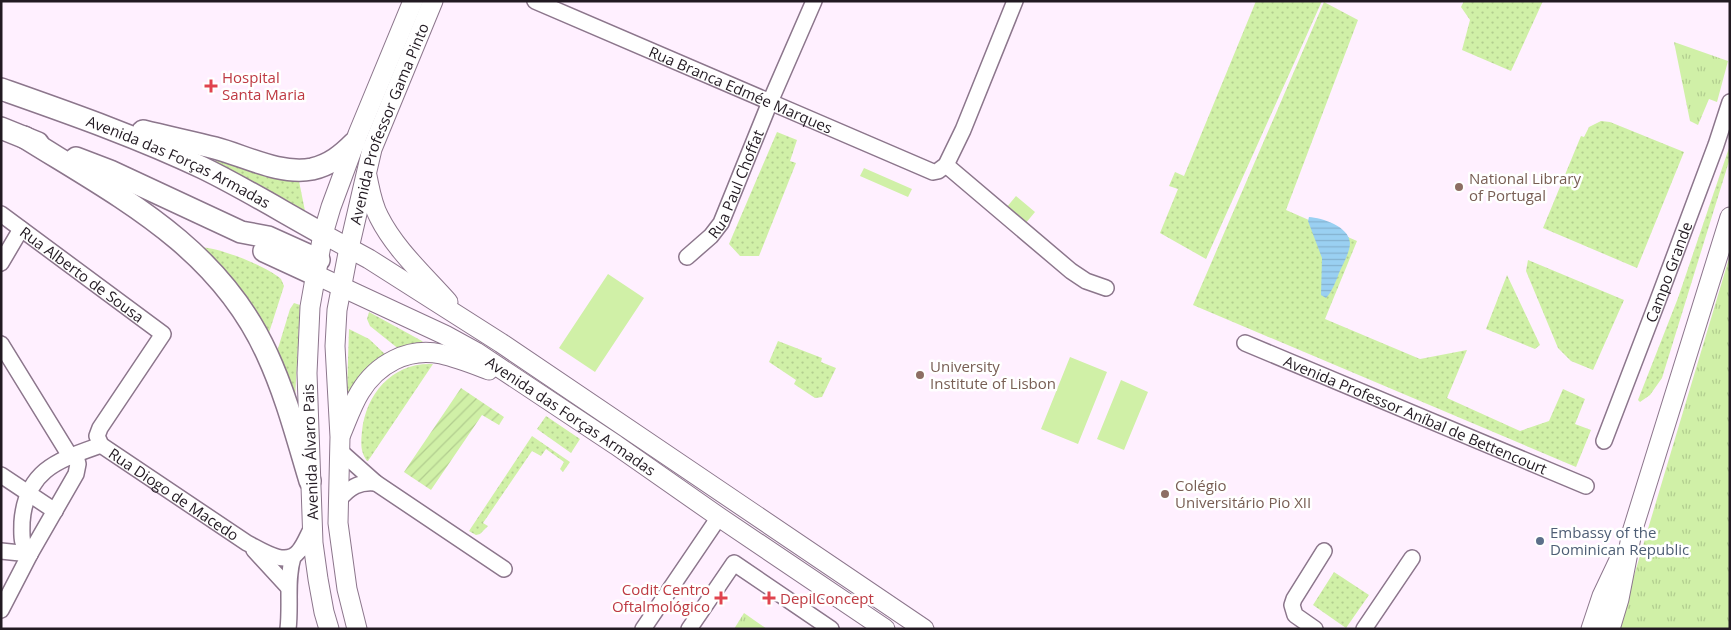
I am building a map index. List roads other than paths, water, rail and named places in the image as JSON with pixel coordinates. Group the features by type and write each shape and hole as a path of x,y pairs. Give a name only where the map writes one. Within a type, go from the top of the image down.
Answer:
{"highway":[{"name":"Avenida das Forças Armadas","path":"1,89 159,148 233,183 324,234"},
{"path":"73,115 216,148 291,170 325,165 341,156 354,143"},
{"name":"Avenida das Forças Armadas","path":"1,128 110,172 240,232 263,251 318,268"},
{"path":"24,137 140,210 168,230 218,278 242,311 267,354 279,382 310,481"}],"main road":[{"name":"Avenida Professor Gama Pinto","path":"318,268 331,206 354,143 413,1"},
{"name":"Avenida Professor Gama Pinto","path":"341,287 366,172 378,134 433,1"},
{"path":"366,172 371,196 386,229 461,317"},
{"path":"1610,629 1619,599 1632,532 1730,217"},
{"name":"Avenida das Forças Armadas","path":"324,234 461,317 550,375 924,629"},
{"path":"318,268 341,259 349,248"},
{"name":"Avenida das Forças Armadas","path":"318,268 341,287 445,335 476,352 884,628"},
{"name":"Avenida Álvaro Pais","path":"318,268 310,307 307,373 310,481 318,580 329,629"},
{"name":"Avenida Álvaro Pais","path":"341,287 337,310 335,346 340,444 338,523 347,589 356,629"},
{"path":"340,444 359,394 372,376 392,360 416,353 439,354 516,378"},
{"path":"1592,629 1602,596 1632,532"}],"street":[{"name":"Rua Branca Edmée Marques","path":"535,1 927,171 936,172 946,165"},
{"name":"Rua Paul Choffat","path":"687,257 712,236 722,223 770,102 814,1"},
{"path":"1015,1 964,128 946,165 1071,271 1086,281 1106,288"},
{"name":"Campo Grande","path":"1604,441 1716,145 1730,102"},
{"name":"Rua Alberto de Sousa","path":"1,214 163,334 100,428 97,436 101,445"},
{"path":"1,263 21,229"},
{"name":"Avenida Professor Aníbal de Bettencourt","path":"1245,343 1586,486"},
{"path":"1,344 70,456 77,460 77,470 1,610"},
{"path":"340,444 376,483 504,569"},
{"path":"30,554 24,548 22,541 23,509 34,482 60,460 101,445"},
{"name":"Rua Diogo de Macedo","path":"101,445 247,543 281,558 293,557"},
{"path":"1,475 55,511"},
{"path":"339,500 345,492 359,483 376,483"},
{"path":"643,629 719,517"},
{"path":"288,629 290,614 288,587 290,568 293,557 299,551 313,526"},
{"name":"Rua Diogo de Macedo","path":"247,543 288,587"},
{"path":"1315,629 1296,615 1292,605 1294,598 1324,550"},
{"path":"1,551 30,554"},
{"path":"1364,629 1412,558"},
{"path":"689,629 734,563 831,629"}],"water":[{"path":"1309,217 1334,224 1345,232 1350,243 1349,250 1334,286 1326,298 1321,295 1322,258 1308,221"}],"place":[{"name":"Hospital Santa Maria","path":"211,86"},
{"name":"National Library of Portugal","path":"1459,187"},
{"name":"University Institute of Lisbon","path":"920,375"},
{"name":"Colégio Universitário Pio XII","path":"1165,494"},
{"name":"Embassy of the Dominican Republic","path":"1540,541"},
{"name":"Codit Centro Oftalmológico","path":"721,598"},
{"name":"DepilConcept","path":"769,598"}]}
